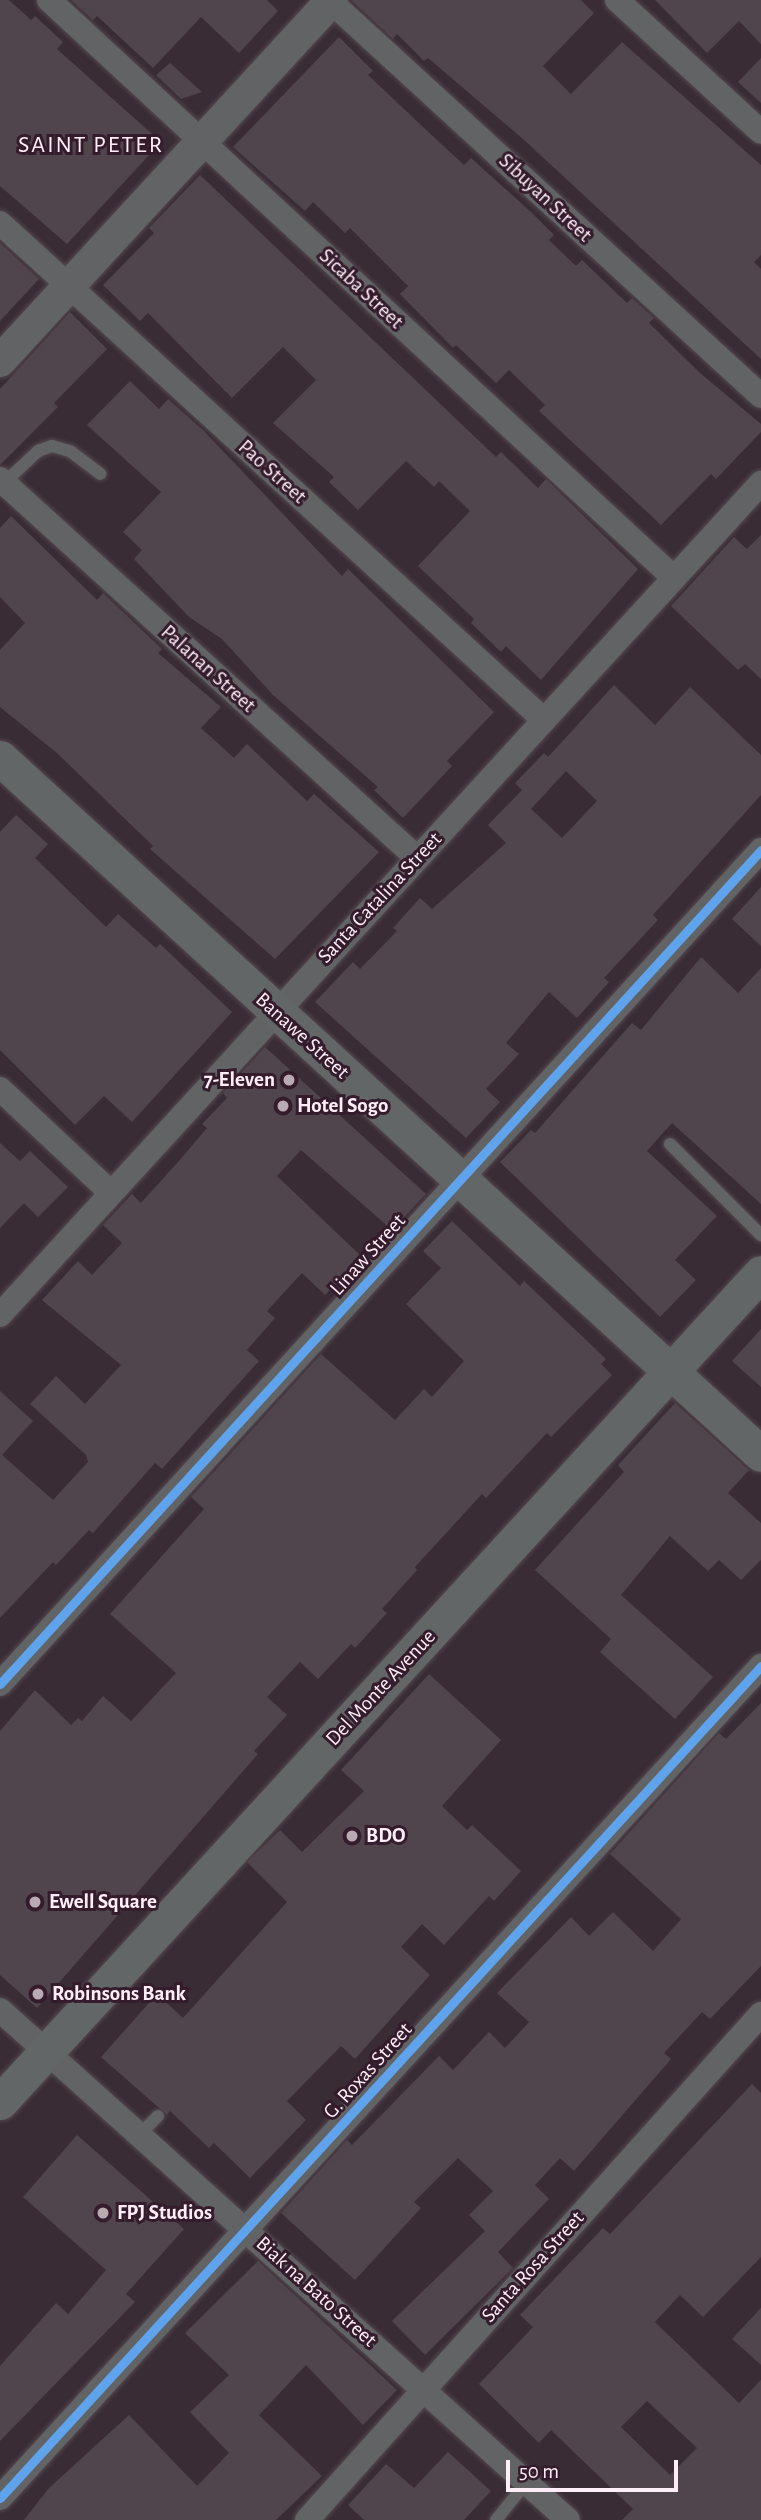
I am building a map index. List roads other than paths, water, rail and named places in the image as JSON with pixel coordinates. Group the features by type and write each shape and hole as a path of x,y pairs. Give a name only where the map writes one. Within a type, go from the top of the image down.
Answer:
{"main road":[{"name":"Banawe Street","path":"0,758 761,1454"},
{"name":"Del Monte Avenue","path":"0,2102 761,1273"}],"street":[{"name":"Sicaba Street","path":"49,0 674,578"},
{"path":"0,361 330,0"},
{"name":"Sibuyan Street","path":"330,0 761,397"},
{"path":"617,0 761,132"},
{"name":"Pao Street","path":"0,223 544,720"},
{"name":"Palanan Street","path":"2,481 417,858"},
{"name":"Santa Catalina Street","path":"0,1315 111,1193 248,1053 275,1012 761,483"},
{"name":"Linaw Street","path":"0,1684 761,850"},
{"path":"0,1089 111,1193"},
{"name":"G. Roxas Street","path":"0,2498 761,1666"},
{"name":"Biak na Bato Street","path":"0,2010 46,2051 150,2124 247,2230 568,2520"},
{"name":"Santa Rosa Street","path":"307,2520 761,2014"}],"lane":[{"path":"2,481 38,451 52,446 70,451 100,474"},
{"path":"670,1144 761,1235"},
{"path":"496,2520 526,2483"}],"place":[{"name":"7-Eleven","path":"289,1080"},
{"name":"Hotel Sogo","path":"283,1106"},
{"name":"BDO","path":"352,1836"},
{"name":"Ewell Square","path":"35,1902"},
{"name":"Robinsons Bank","path":"38,1994"},
{"name":"FPJ Studios","path":"103,2213"}],"district":[{"name":"SAINT PETER","path":"91,146"}]}
